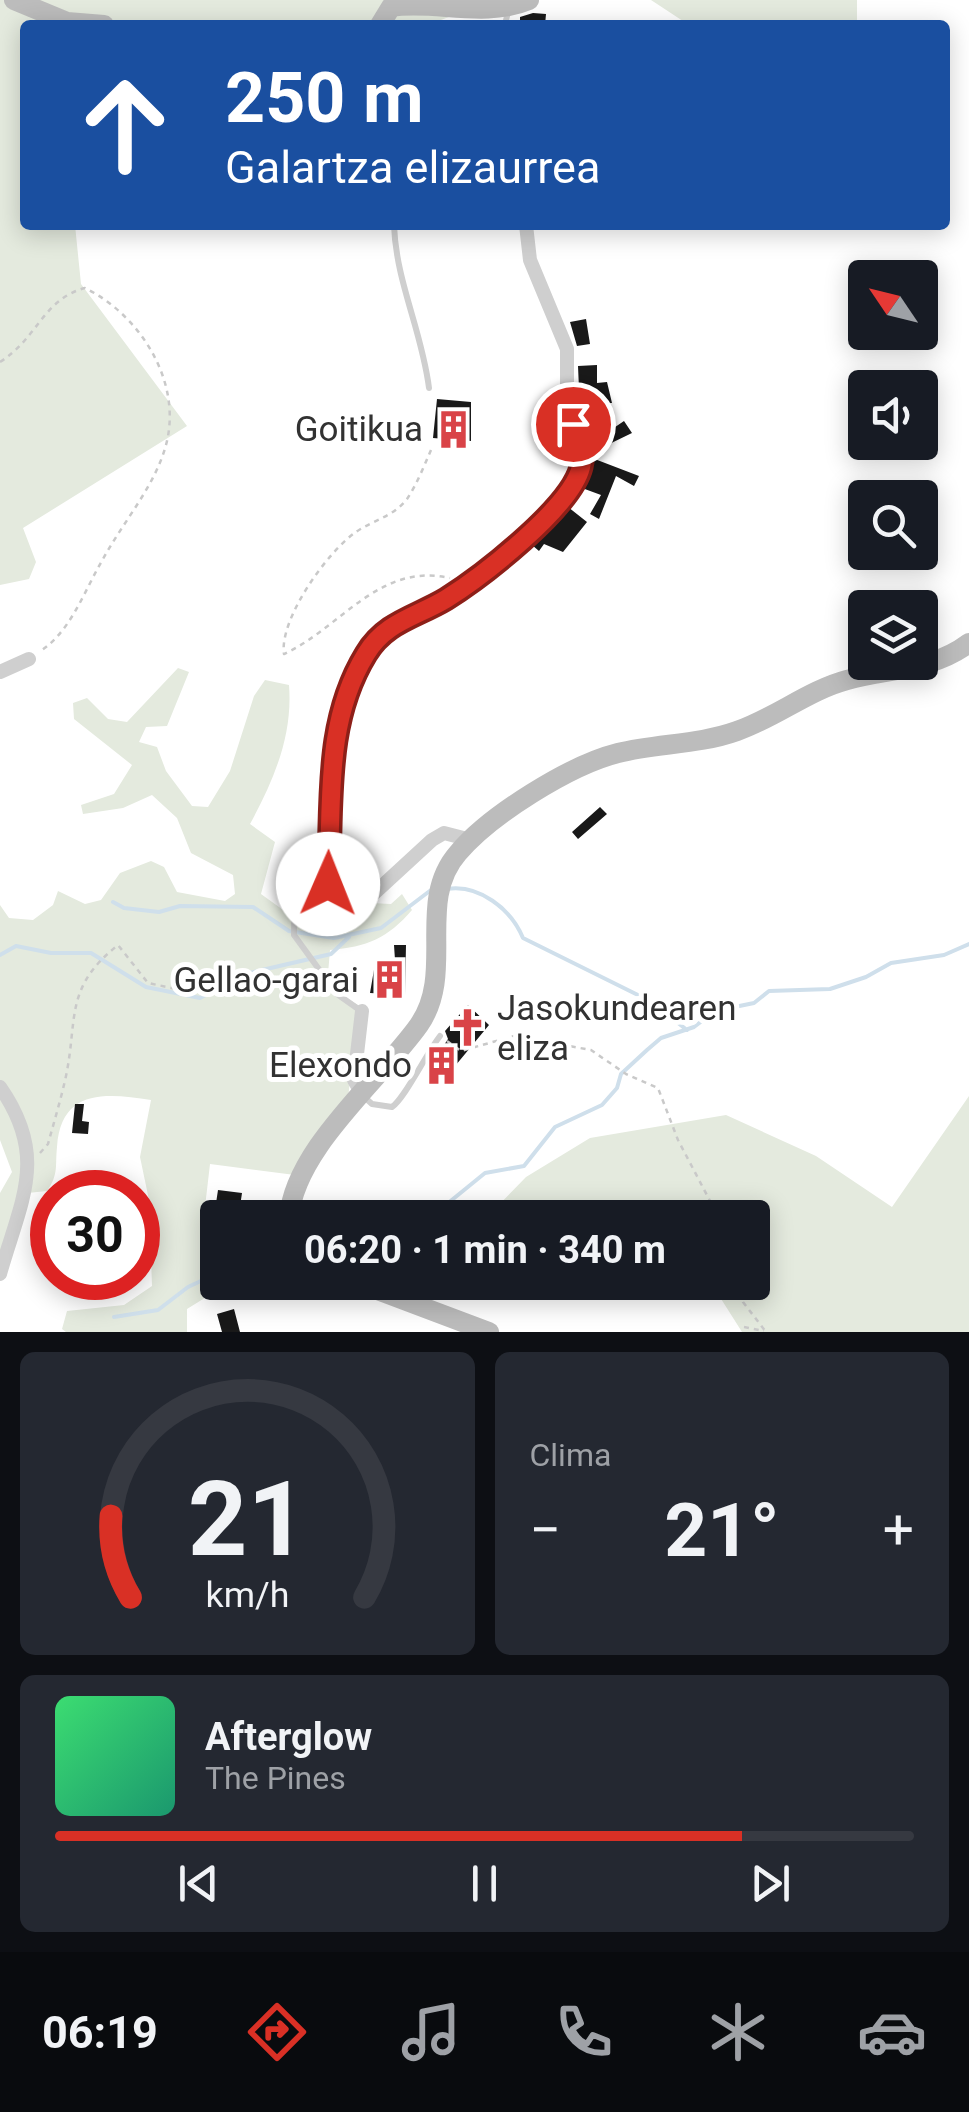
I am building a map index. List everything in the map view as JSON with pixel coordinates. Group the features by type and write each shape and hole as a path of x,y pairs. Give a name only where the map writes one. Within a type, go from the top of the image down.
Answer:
{"street":[{"path":"14,0 63,20"},
{"path":"383,20 390,6 408,1 514,14"},
{"path":"471,840 444,833 432,840 357,909 336,906 330,898 329,774 344,708 363,657 384,629 465,585 513,548 570,489 582,465 581,440 567,408 567,349 530,260 527,230"},
{"path":"294,1200 298,1182 420,1023 432,999 437,958 436,901 441,875 471,840 534,795 605,758 720,737 758,724 845,680 939,662 969,643"},
{"path":"0,672 30,658"},
{"path":"362,1012 354,1080 362,1094"},
{"path":"0,1087 20,1116 29,1155 28,1181 0,1274"},
{"path":"404,1300 488,1332"}],"lane":[{"path":"395,230 400,279 424,344 429,388"},
{"path":"295,869 292,931 329,986 362,1012"},
{"path":"362,1094 372,1104 392,1107 404,1099 417,1066 440,1036"}],"path":[{"path":"0,362 22,348 62,294 85,288 125,314 146,338 161,375 170,421 166,448 71,620 54,644 30,658"},
{"path":"431,450 406,500 382,521 360,528 329,556 302,596 282,643 284,654 314,639 372,590 405,576 447,577 465,585"},
{"path":"29,1155 39,1154 48,1144 67,1074 72,1009 80,986 118,945 148,983 186,991 238,971 329,986"},
{"path":"440,1036 461,1051 514,1036 590,1050 626,1074 658,1088 678,1140 710,1200"},
{"path":"742,1300 765,1332"},
{"path":"744,1327 765,1332"}],"shaded area":[{"path":"0,0 493,0 441,20 20,20 20,230 76,230 81,284 187,426 23,528 36,562 29,579 0,585"},
{"path":"651,0 857,0 857,20 681,20"},
{"path":"178,668 189,672 167,726 146,727 139,742 157,747 166,771 192,806 208,807 230,771 254,696 265,680 289,685 288,722 280,757 250,824 275,842 261,894 290,915 323,925 371,903 391,904 402,894 412,910 376,939 330,950 327,986 358,1005 348,1099 295,1175 210,1164 206,1200 200,1200 202,1300 187,1309 187,1332 66,1332 62,1329 67,1311 124,1305 131,1300 160,1300 160,1170 143,1170 140,1157 151,1100 117,1096 88,1099 67,1114 60,1128 56,1170 30,1170 30,1193 18,1194 0,1257 0,1193 12,1172 0,1140 0,905 9,918 33,920 53,905 58,891 85,904 101,900 120,873 151,861 164,867 177,892 225,901 235,894 233,875 191,853 177,818 152,795 123,808 83,814 81,805 114,794 132,765 74,719 73,703 87,698 108,719 127,722"},
{"path":"969,1096 969,1332 742,1332 722,1300 770,1300 770,1200 504,1200 526,1177 590,1138 726,1115 816,1156 892,1207"}],"building":[{"path":"533,13 546,14 545,20 520,17"},
{"path":"586,319 590,344 577,346 570,322"},
{"path":"597,365 597,383 607,382 612,403 605,403 605,412 580,412 578,366"},
{"name":"Goitikua","path":"437,399 471,402 471,441 433,438"},
{"path":"624,421 632,433 601,448 596,440"},
{"path":"592,458 639,476 634,486 616,476 599,519 590,514 601,495 582,488"},
{"path":"568,507 587,522 563,552 544,544 539,551 532,545"},
{"path":"600,807 607,814 578,839 572,832"},
{"name":"Gellao-garai","path":"394,945 406,945 405,995 370,993 376,958 395,960"},
{"path":"468,1005 489,1025 441,1083 426,1072 448,1039 445,1031"},
{"path":"75,1104 84,1104 82,1121 89,1122 88,1134 72,1133"},
{"path":"218,1190 242,1193 241,1200 216,1200"},
{"path":"234,1309 240,1332 222,1332 217,1314"}],"waterway":[{"path":"447,889 471,890 482,895 511,917 523,938 650,1001 687,1030"},
{"path":"113,902 124,908 159,912 180,906 253,907 289,931 334,938 381,928 431,890"},
{"path":"0,955 16,946 51,953 91,953 146,987 200,998 245,974 331,954 349,937"},
{"path":"452,1200 485,1173 524,1166 555,1127 602,1105 617,1088 621,1074 661,1038 694,1027 715,1011 754,1003 769,991 830,989 866,977 891,963 944,955 969,944"},
{"path":"114,1317 158,1310 200,1281"}],"place":[{"name":"Goitikua","path":"453,429"},
{"name":"Gellao-garai","path":"389,980"},
{"name":"Jasokundearen eliza","path":"467,1028"},
{"name":"Elexondo","path":"442,1065"}],"route":[{"path":"328,884 329,774 344,708 363,657 384,629 457,591 519,544 554,507 570,489 582,465 581,440 573,424"}]}
